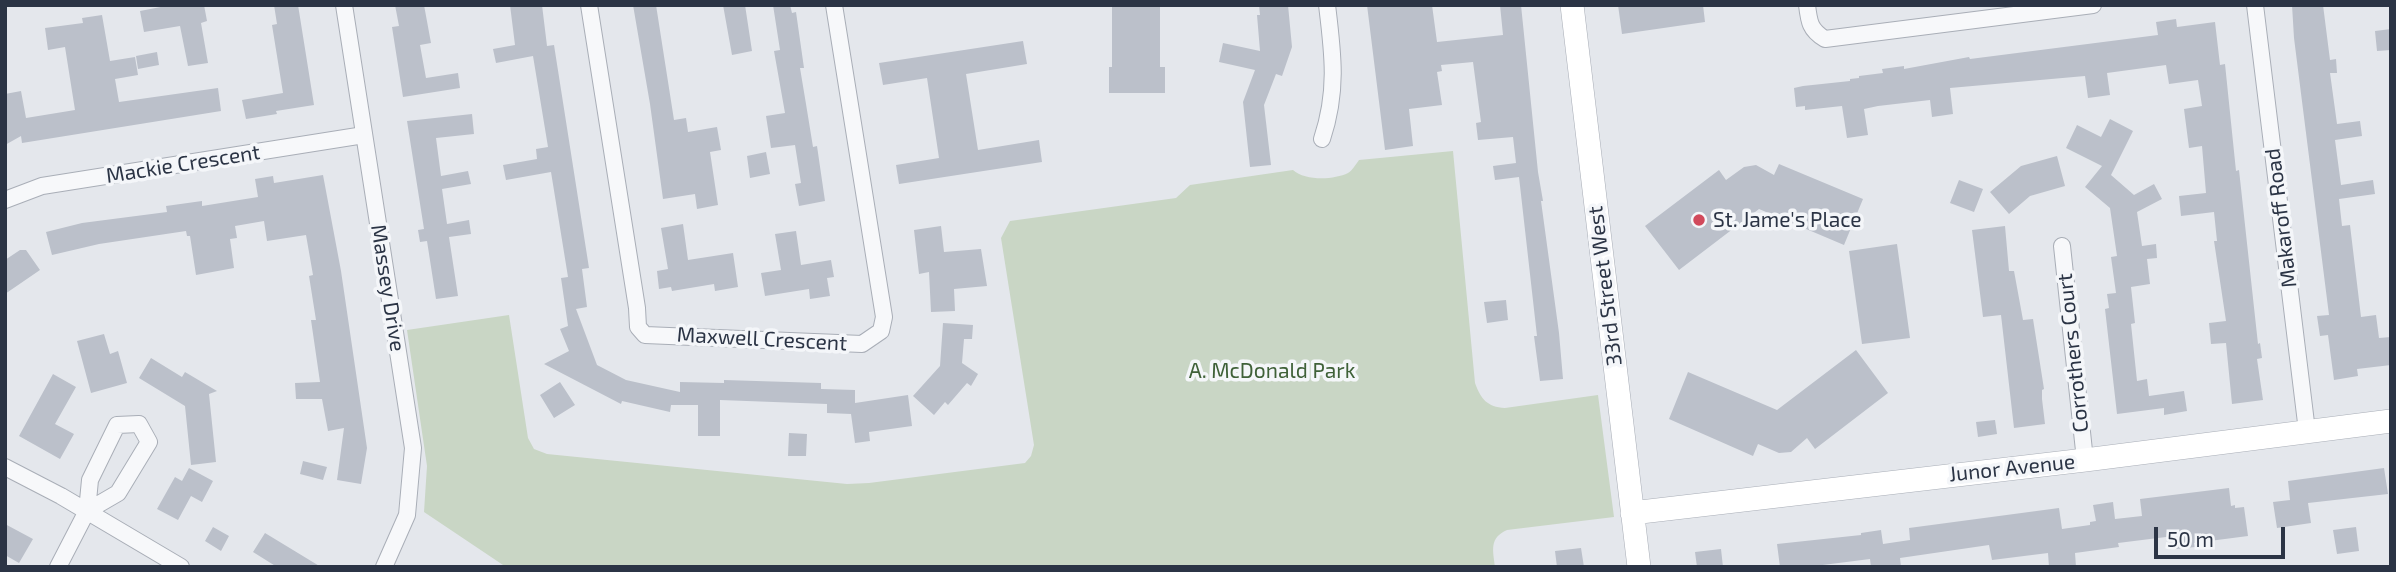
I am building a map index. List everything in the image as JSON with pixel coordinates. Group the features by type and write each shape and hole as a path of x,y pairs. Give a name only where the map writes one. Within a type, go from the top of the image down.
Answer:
{"street":[{"name":"Massey Drive","path":"344,5 413,449 407,514 384,567"},
{"name":"Maxwell Crescent","path":"589,5 638,327 645,335 862,344 881,331 884,317 834,5"},
{"path":"1322,139 1334,83 1327,5"},
{"name":"33rd Street West","path":"1572,5 1639,567"},
{"path":"1807,5 1809,24 1815,33 1825,40 2093,5"},
{"name":"Makaroff Road","path":"2255,5 2307,431"},
{"name":"Mackie Crescent","path":"5,200 42,186 364,135"},
{"name":"Corrothers Court","path":"2062,246 2085,460"},
{"name":"Junor Avenue","path":"1632,513 2391,421"},
{"path":"58,567 88,512 90,480 117,425 139,424 149,442 118,493 88,512"},
{"path":"5,467 181,567"}],"green space":[{"name":"A. McDonald Park","path":"1453,151 1477,389 1489,404 1505,408 1598,395 1614,517 1507,530 1495,541 1495,567 506,567 424,512 427,466 407,330 509,315 528,438 534,449 547,454 847,484 1025,463 1031,456 1034,445 1001,238 1010,221 1176,198 1190,185 1293,170 1312,178 1328,178 1348,173 1359,160"}],"building":[{"path":"171,5 204,5 207,21 201,23 208,63 188,66 180,26 144,32 140,11"},
{"path":"274,5 298,5 314,105 246,119 242,100 283,93 272,25 277,24"},
{"path":"395,5 424,5 431,43 420,45 426,78 458,73 460,88 403,97 392,27 399,26"},
{"path":"510,5 542,5 547,46 554,45 589,268 582,269 587,307 576,309 597,365 626,380 680,392 680,382 724,383 724,380 821,383 821,389 855,390 855,403 908,395 912,426 869,432 870,441 855,443 851,414 827,413 827,404 720,400 720,436 698,436 698,405 671,405 670,412 622,401 621,404 544,364 569,351 560,329 568,326 561,278 568,277 551,172 506,180 503,165 537,159 536,149 548,147 533,56 496,63 493,49 515,45"},
{"path":"633,5 656,5 674,120 686,118 688,132 717,127 721,150 710,152 718,205 697,209 695,194 663,199"},
{"path":"723,5 745,5 752,51 732,55"},
{"path":"773,5 790,5 792,13 796,12 804,68 800,68 813,147 817,146 825,201 799,206 795,184 801,183 795,145 771,148 766,116 785,113 774,51 780,50"},
{"path":"1112,5 1160,5 1160,67 1165,67 1165,93 1109,93 1109,67 1112,67"},
{"path":"1259,5 1288,5 1292,47 1282,76 1276,74 1264,105 1271,165 1250,167 1243,102 1255,70 1219,62 1223,43 1260,51 1257,15 1260,15"},
{"path":"1367,5 1432,5 1437,42 1503,35 1500,5 1521,5 1563,379 1540,381 1519,177 1495,180 1493,166 1516,163 1513,137 1478,140 1476,123 1481,122 1473,62 1441,65 1442,71 1437,72 1442,105 1409,109 1413,146 1385,150"},
{"path":"1618,5 1703,5 1705,22 1622,34"},
{"path":"2292,5 2323,5 2330,60 2336,59 2337,73 2330,73 2337,124 2360,121 2362,136 2335,140 2341,185 2373,180 2375,194 2339,199 2342,226 2350,225 2361,317 2376,315 2379,338 2391,337 2391,365 2357,369 2358,376 2334,380 2328,335 2320,336 2317,316 2329,315"},
{"path":"102,15 110,61 135,57 138,75 115,79 119,102 218,88 221,111 22,143 21,136 5,145 5,94 21,91 26,118 75,110 65,47 48,50 45,28 83,23 82,18"},
{"path":"2176,19 2177,27 2215,22 2220,65 2225,64 2236,171 2239,170 2258,344 2260,343 2262,358 2257,359 2263,400 2232,404 2226,343 2211,344 2209,323 2226,321 2214,241 2217,241 2214,212 2181,216 2179,196 2206,193 2202,146 2189,148 2184,109 2202,106 2198,80 2169,84 2166,65 2107,73 2110,95 2088,98 2085,76 1950,88 1953,114 1932,117 1930,100 1864,109 1868,135 1847,138 1842,106 1805,110 1805,106 1796,107 1794,88 1850,81 1859,76 1883,73 1882,69 1904,66 1904,69 1969,57 1970,59 2158,35 2156,22"},
{"path":"2391,29 2391,50 2377,51 2375,31"},
{"path":"1023,41 1027,64 966,74 978,150 1039,140 1042,162 899,184 896,165 939,158 927,78 883,85 879,63"},
{"path":"157,52 159,65 138,69 136,56"},
{"path":"472,114 474,134 436,138 441,176 468,171 471,184 442,189 447,224 469,220 471,234 449,237 458,296 436,299 427,241 420,242 418,230 424,229 407,121"},
{"path":"2110,119 2133,131 2111,175 2134,195 2154,184 2162,199 2137,212 2142,246 2156,244 2157,258 2147,259 2150,284 2131,287 2135,323 2131,324 2137,381 2147,379 2149,396 2184,391 2187,411 2164,415 2164,408 2117,414 2105,309 2109,308 2107,294 2116,293 2111,257 2117,256 2110,208 2085,187 2102,166 2066,148 2077,125 2101,137"},
{"path":"766,152 770,174 750,178 747,156"},
{"path":"2057,156 2065,186 2030,196 2009,214 1990,192 2021,166"},
{"path":"1779,164 1863,199 1844,245 1759,209 1679,270 1645,226 1719,170 1726,180 1744,167 1756,165 1774,175"},
{"path":"323,175 341,271 367,448 361,484 337,480 344,428 328,431 322,399 296,399 295,383 320,382 311,320 316,320 309,276 313,275 306,235 267,241 264,221 235,226 237,238 230,239 234,268 196,275 190,236 187,236 186,231 99,244 52,255 46,232 82,223 167,212 166,206 202,201 202,206 258,197 255,179 273,176 274,183"},
{"path":"1959,180 1983,189 1974,212 1950,203"},
{"path":"683,224 688,260 733,253 738,287 715,291 714,284 672,291 671,287 659,289 657,271 668,269 661,228"},
{"path":"941,226 944,252 981,249 987,286 954,289 955,311 931,312 929,272 919,274 914,230"},
{"path":"2005,226 2009,271 2014,271 2023,320 2033,319 2044,389 2042,399 2045,424 2014,428 2001,315 1983,317 1972,230"},
{"path":"796,231 801,265 831,260 834,277 827,278 830,296 810,299 809,289 765,296 761,273 781,270 775,234"},
{"name":"St. Jame's Place","path":"1897,244 1910,338 1862,344 1849,251"},
{"path":"20,250 26,250 40,270 5,294 5,260"},
{"path":"1506,300 1508,320 1487,323 1484,302"},
{"path":"943,323 973,325 972,339 964,339 962,363 978,374 971,386 967,383 948,405 945,402 934,415 913,396 940,366"},
{"path":"104,334 110,354 118,351 127,383 91,393 77,341"},
{"path":"1856,350 1888,393 1815,449 1807,438 1791,452 1779,453 1758,444 1753,456 1669,419 1688,372 1777,410"},
{"path":"151,358 182,377 185,372 217,391 209,394 216,462 191,465 185,406 139,378"},
{"path":"53,374 76,387 55,424 74,434 60,459 19,436"},
{"path":"560,382 575,405 554,418 540,395"},
{"path":"1995,420 1997,434 1978,437 1976,422"},
{"path":"789,433 807,434 806,456 788,456"},
{"path":"303,461 327,467 323,480 300,474"},
{"path":"189,468 213,481 202,502 191,496 178,520 157,509 175,477 182,481"},
{"path":"2384,468 2388,494 2308,503 2311,523 2277,528 2273,502 2290,500 2288,481"},
{"path":"2229,488 2231,506 2244,507 2248,536 2194,543 2195,547 2176,549 2174,536 2118,543 2119,547 2075,553 2076,567 2049,567 2048,553 1992,560 1989,545 1900,558 1901,567 1871,567 1870,559 1807,567 1780,567 1777,544 1861,535 1881,530 1883,544 1910,540 1909,528 2059,508 2062,529 2090,525 2090,522 2096,521 2093,505 2113,502 2115,519 2142,516 2140,499"},
{"path":"5,524 33,539 19,563 5,555"},
{"path":"213,527 229,536 221,551 205,541"},
{"path":"2356,527 2359,551 2337,554 2333,530"},
{"path":"265,533 321,567 277,567 253,552"},
{"path":"1581,548 1584,567 1557,567 1555,551"},
{"path":"1721,549 1723,567 1697,567 1695,552"}],"place":[{"name":"St. Jame's Place","path":"1699,220"}]}
